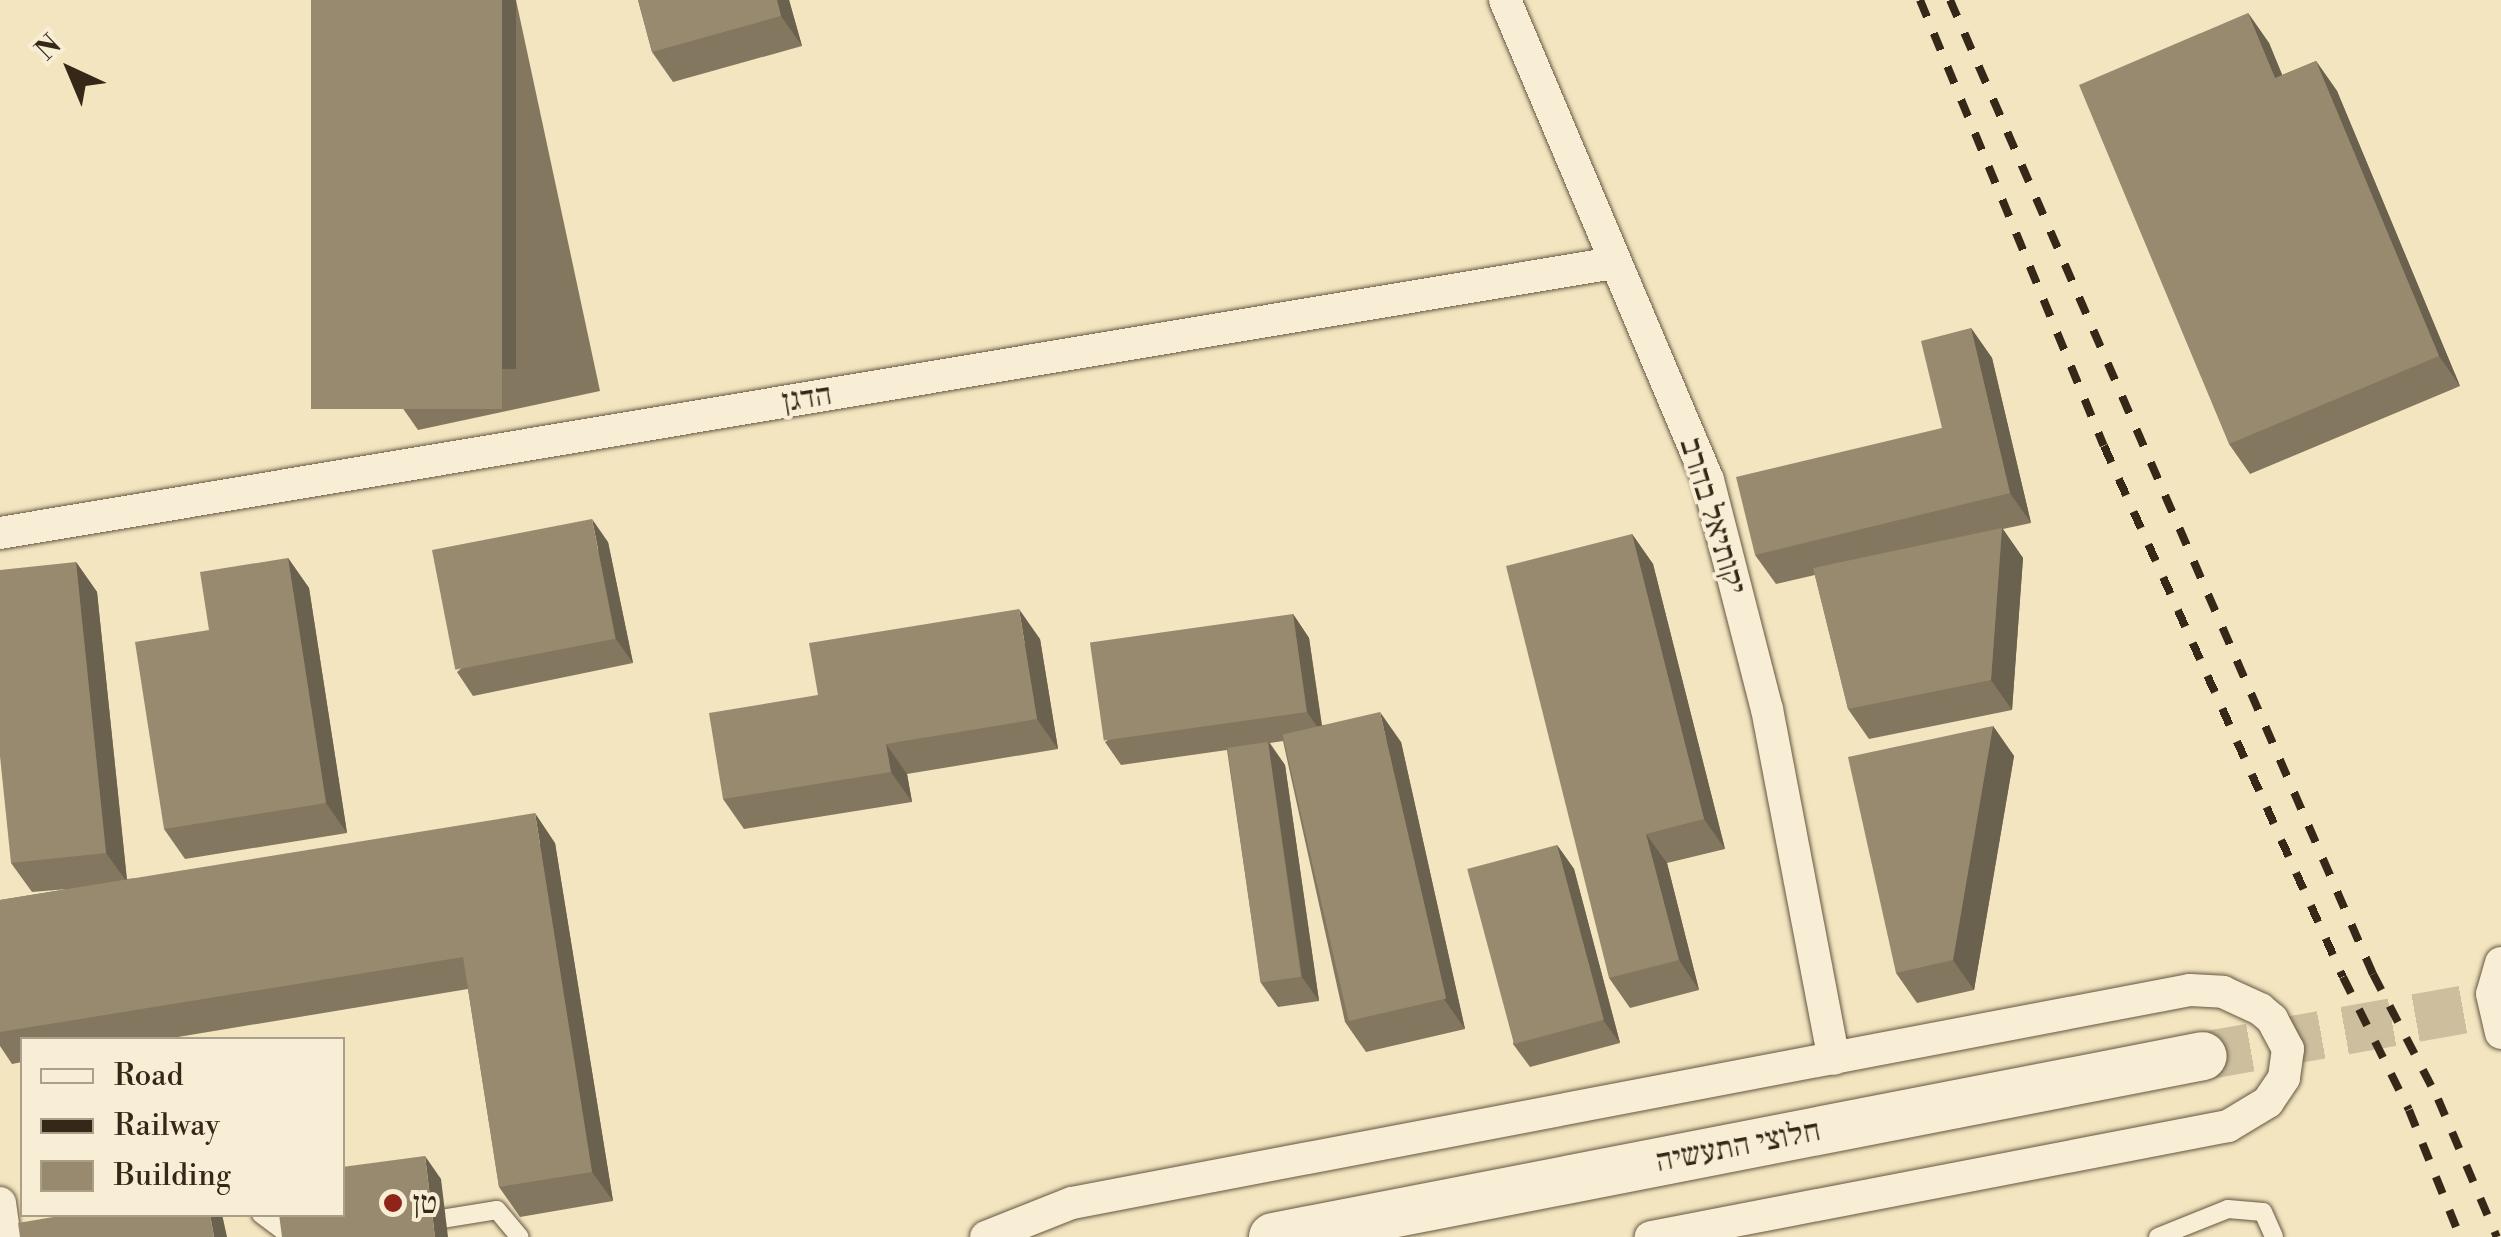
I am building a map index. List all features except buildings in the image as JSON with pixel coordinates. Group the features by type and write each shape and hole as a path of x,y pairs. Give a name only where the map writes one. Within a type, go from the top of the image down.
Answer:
{"street":[{"name":"יקותיאל בהרב","path":"1505,0 1708,480 1767,709 1834,1060"},
{"name":"הדגן","path":"0,532 1613,263"},
{"path":"2501,963 2492,983 2501,1033"},
{"path":"986,1237 1072,1202 2206,989 2240,997 2260,1008 2279,1031 2288,1063 2268,1102 2228,1126 1650,1237"},
{"name":"חלוצי התעשיה","path":"1273,1237 2203,1056"},
{"path":"0,1203 5,1237"}],"lane":[{"path":"2158,1237 2228,1209 2263,1212 2274,1237"},
{"path":"412,1224 497,1210 520,1237"},
{"path":"265,1217 291,1237"}],"tunnel":[{"path":"2203,1056 2501,1003"}],"railway":[{"path":"1920,0 2104,446 2343,977 2409,1110 2460,1237"},
{"path":"1950,0 2373,974 2438,1099 2497,1237"}],"place":[{"name":"טן","path":"393,1203"}]}
